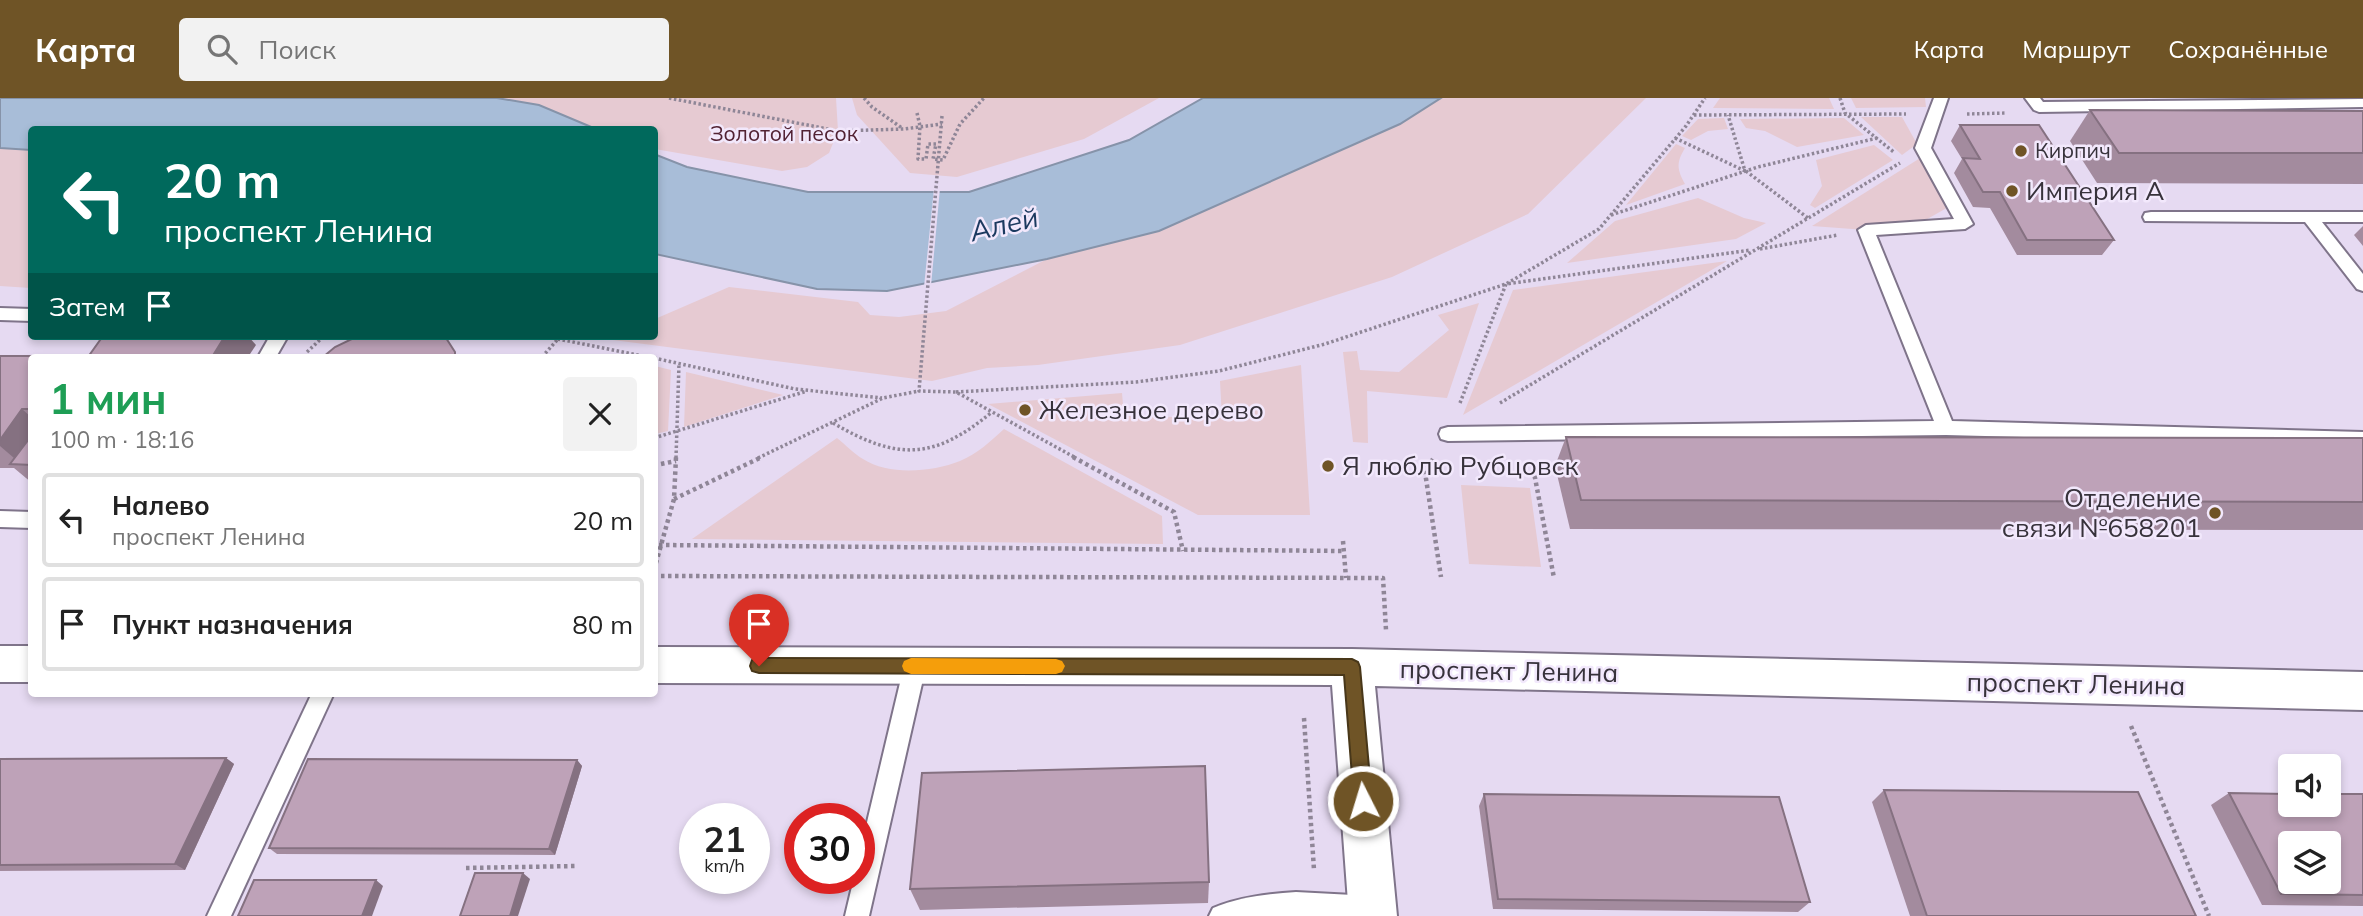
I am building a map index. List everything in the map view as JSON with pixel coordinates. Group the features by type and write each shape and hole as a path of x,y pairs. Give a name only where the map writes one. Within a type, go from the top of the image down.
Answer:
{"street":[{"path":"0,664 28,664"},
{"name":"проспект Ленина","path":"658,666 1370,667 2363,691"},
{"path":"1370,667 1373,912"}],"lane":[{"path":"2032,98 2039,107 2359,103"},
{"path":"1939,106 1923,148 1965,223 1866,230 1946,428"},
{"path":"2151,217 2363,217"},
{"path":"2309,217 2363,285"},
{"path":"0,314 28,315"},
{"path":"1448,434 1946,428 2363,439"},
{"path":"0,519 28,520"},
{"path":"857,916 915,666"},
{"path":"219,916 321,697"},
{"path":"1221,916 1254,906 1316,902 1373,912"}],"path":[{"path":"669,98 838,131 904,129 942,124"},
{"path":"864,98 872,107 904,129"},
{"path":"917,113 920,127 918,159 926,159 928,144 936,144 933,159 943,160 950,140 965,118 984,98"},
{"path":"1441,577 1425,472 1448,434 1506,284 1599,229 1705,98"},
{"path":"1448,434 1904,161 1845,113 1840,98"},
{"path":"1693,116 1845,113 1939,106 2003,114"},
{"path":"1728,115 1745,171"},
{"path":"919,391 942,116"},
{"path":"1675,138 1745,171 1808,218"},
{"path":"1611,215 1745,171 1877,138"},
{"path":"674,499 883,398 919,391 956,392 1136,382 1219,371 1325,344 1506,284 1755,250 1866,230"},
{"path":"305,354 320,340"},
{"path":"545,354 557,340"},
{"path":"563,340 633,354"},
{"path":"658,359 810,390 883,398"},
{"path":"658,550 674,499 679,364"},
{"path":"658,437 810,390"},
{"path":"956,392 1174,512 1184,551"},
{"path":"832,423 858,439 889,448 919,452 957,440 992,412"},
{"path":"1526,432 1554,578"},
{"path":"661,464 676,461"},
{"path":"1343,541 1346,578"},
{"path":"659,545 1343,551"},
{"path":"658,576 1383,578 1370,667"},
{"path":"1304,719 1316,902"},
{"path":"2132,726 2209,916"},
{"path":"467,868 575,866"}],"green space":[{"name":"Золотой песок","path":"443,98 836,98 838,131 829,153 807,167 782,171 658,150 658,126 561,126"},
{"path":"852,98 1159,98 1084,139 957,177 910,173 857,115"},
{"path":"1441,98 1646,98 1528,214 1392,277 1180,345 1038,365 987,368 932,381 613,340 658,340 658,318 729,287 858,302 870,315 899,317 946,311 1047,259 1159,231 1400,124"},
{"path":"1720,98 1829,98 1834,109 1713,108"},
{"path":"1851,98 1925,98 1926,107 1856,108"},
{"path":"1861,117 1902,117 1917,144 1902,155"},
{"path":"1724,118 1728,129 1708,131 1691,140 1682,136 1698,119"},
{"path":"1844,118 1864,135 1797,147 1765,131 1746,128 1740,119"},
{"path":"1676,144 1685,148 1679,166 1685,184 1626,205"},
{"path":"1874,145 1893,160 1815,208 1810,205 1822,186 1816,160"},
{"path":"0,148 28,150 28,288 0,286"},
{"path":"1925,155 1952,205 1922,222 1866,230 1812,226"},
{"path":"1698,198 1744,218 1766,223 1736,239 1567,263 1615,221"},
{"path":"1727,261 1463,415 1513,290"},
{"path":"1479,303 1447,398 1367,391 1368,443 1353,442 1343,352 1357,351 1360,370 1399,372 1449,330 1438,315"},
{"path":"1301,365 1310,515 1198,515 988,404 1122,393 1124,416 1222,418 1220,381"},
{"path":"658,367 671,370 668,431 658,433"},
{"path":"686,372 783,395 684,427"},
{"path":"1004,429 1162,516 1163,544 692,539 837,438 856,455 873,464 898,470 924,470 960,461 989,443"},
{"path":"1461,485 1530,488 1541,567 1469,564"}],"water":[{"path":"0,98 497,98 539,105 589,126 28,126 28,150 0,148"},
{"name":"Алей","path":"1203,98 1441,98 1400,124 1159,231 1047,259 887,291 817,289 658,255 658,156 687,167 808,192 969,192 1129,140"}],"pier":[{"path":"934,188 940,188 931,286 924,287"}],"building":[{"path":"2090,110 2363,111 2363,153 2119,153"},
{"name":"Империя А","path":"1960,125 2039,125 2114,240 2027,240 2000,192 1983,192 1963,158 1980,159"},
{"path":"100,340 223,340 214,354 90,354"},
{"path":"350,340 447,340 455,354 327,354"},
{"path":"0,356 28,356 28,409 22,409 0,440"},
{"path":"1566,437 2363,438 2363,502 1581,500"},
{"path":"28,440 28,465 10,464"},
{"path":"226,758 175,864 0,865 0,759"},
{"path":"308,759 577,760 549,849 269,848"},
{"path":"1205,766 1209,882 910,889 922,773"},
{"path":"1884,790 2138,792 2196,916 1927,916"},
{"path":"2229,793 2278,794 2278,817 2341,817 2341,794 2363,794 2363,895 2281,894 2341,894 2341,831 2278,831 2278,888"},
{"path":"1484,794 1779,797 1810,902 1498,899"},
{"path":"475,873 523,873 510,916 460,916"},
{"path":"254,880 376,880 362,916 238,916"}],"slow traffic":[{"path":"911,666 1056,666"}],"place":[{"name":"Кирпич","path":"2021,151"},
{"name":"Империя А","path":"2012,191"},
{"name":"Железное дерево","path":"1025,410"},
{"name":"Я люблю Рубцовск","path":"1328,466"},
{"name":"Отделение связи №658201","path":"2215,513"}],"route":[{"path":"759,666 1352,667 1363,801"}]}
